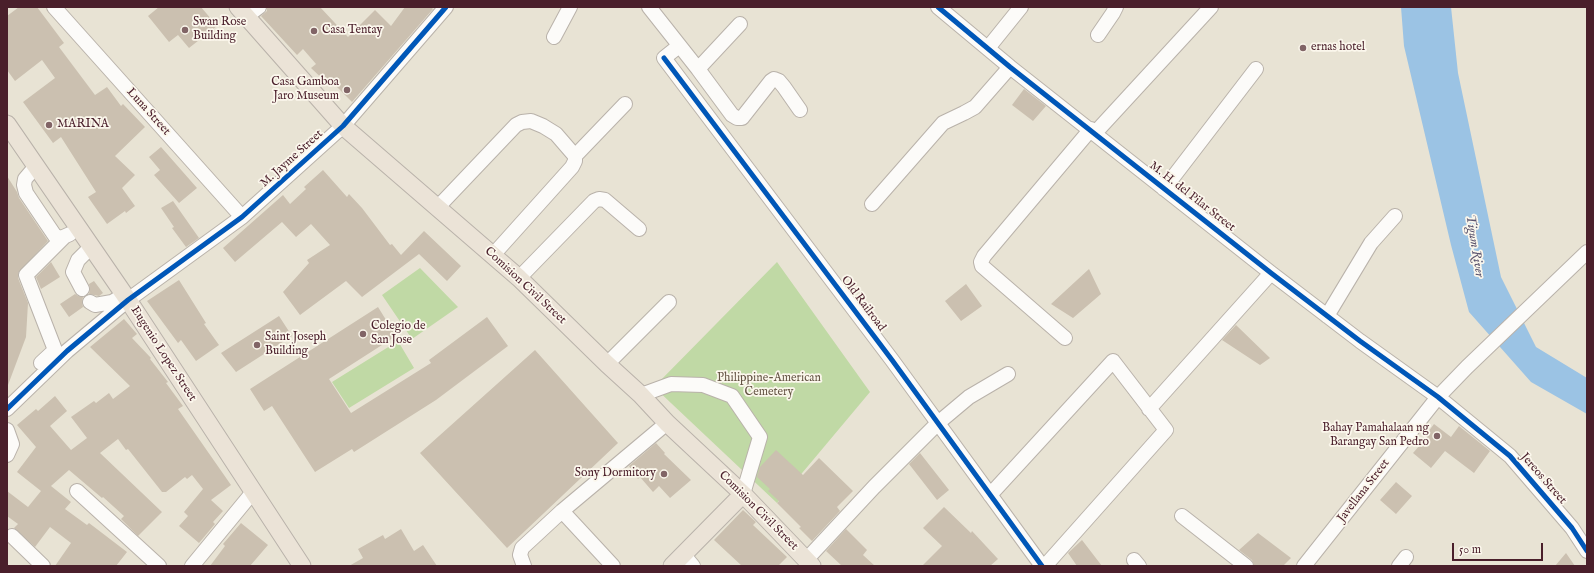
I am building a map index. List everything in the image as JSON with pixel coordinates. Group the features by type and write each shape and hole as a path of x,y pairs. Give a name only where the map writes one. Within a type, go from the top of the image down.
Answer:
{"main road":[{"name":"Comision Civil Street","path":"248,10 343,126 519,278 641,395 667,423 743,494 809,563"},
{"name":"Eugenio Lopez Street","path":"7,124 32,169 79,229 126,298 302,566"},
{"path":"683,562 743,494"}],"street":[{"name":"Luna Street","path":"54,7 242,217"},
{"name":"M. Jayme Street","path":"126,298 242,217 343,126 446,7"},
{"path":"554,37 570,7"},
{"path":"648,7 698,69 732,115 736,118 742,118 771,81 774,80 779,81 784,86 800,110"},
{"name":"M. H. del Pilar Street","path":"938,7 1010,67 1093,131 1164,189 1327,316 1438,397"},
{"path":"988,48 1021,7"},
{"path":"1098,35 1114,13 1116,7"},
{"path":"1064,338 982,266 981,262 984,256 1093,131 1211,7"},
{"path":"698,69 740,24"},
{"name":"Old Railroad","path":"679,46 664,58 892,360 1042,566"},
{"path":"872,204 943,123 975,107 1010,67"},
{"path":"1164,189 1256,69"},
{"path":"493,255 572,167 575,161 575,156 625,104"},
{"path":"438,207 516,125 522,122 531,121 556,134 575,156"},
{"path":"13,186 32,169"},
{"path":"32,169 25,178 24,185 26,193 53,234 58,237 64,237"},
{"path":"519,278 594,201 599,199 605,200 639,229"},
{"path":"1327,316 1371,243 1395,216"},
{"path":"7,397 55,350 26,275 64,237 79,229"},
{"path":"82,289 73,272 78,260 91,247"},
{"name":"Javellana Street","path":"1304,566 1438,397 1467,367 1585,254"},
{"path":"1149,409 1272,273"},
{"path":"90,302 95,305 126,298"},
{"path":"7,408 126,298"},
{"path":"607,364 669,302"},
{"path":"990,495 1113,361 1166,430 1045,566"},
{"path":"809,563 880,482 938,423 969,397 1008,374"},
{"path":"641,395 672,384 703,385 732,396 760,437 743,494"},
{"name":"Jereos Street","path":"1438,397 1510,456 1572,528 1587,551"},
{"path":"524,566 520,555 522,548 562,511 667,423"},
{"path":"7,430 12,444 7,455"},
{"path":"77,491 159,566"},
{"path":"192,566 253,492"},
{"path":"562,511 614,566"},
{"path":"1182,516 1246,566"},
{"path":"12,536 43,566"}],"green space":[{"name":"Philippine-American Cemetery","path":"777,262 870,392 777,503 654,387"},
{"path":"420,268 458,307 412,339 382,295"},
{"path":"398,341 414,368 349,408 332,382"}],"water":[{"name":"Tigum River","path":"1401,7 1451,7 1458,73 1501,277 1536,347 1587,378 1587,414 1531,382 1469,312 1451,245 1404,46"}],"building":[{"path":"19,7 37,7 64,43 59,47 95,95 107,87 121,106 123,104 145,127 115,156 135,175 122,188 135,206 126,213 125,211 107,224 88,197 96,192 61,137 53,143 23,102 55,78 42,60 15,81 7,70 7,16"},
{"name":"Swan Rose Building","path":"159,7 201,7 217,26 189,48 178,35 169,42 148,16"},
{"path":"267,7 320,7 348,37 375,10 391,26 405,7 431,7 433,9 352,102 333,83 330,86 311,68 316,64 303,49 297,55 261,16 267,11"},
{"path":"1024,89 1046,106 1033,121 1012,105"},
{"path":"161,147 197,188 179,203 154,175 160,170 149,157"},
{"path":"323,170 347,197 349,194 362,208 390,245 392,244 401,255 424,231 461,266 447,281 419,254 362,297 346,281 300,315 283,292 309,263 307,260 330,245 311,224 296,237 282,222 235,262 223,248 283,195 290,204 306,189 304,187"},
{"path":"7,176 19,198 48,241 18,273 18,278 28,303 26,337 8,385"},
{"path":"173,201 199,238 186,247 172,228 174,227 161,208"},
{"path":"51,262 60,277 41,289 36,277"},
{"path":"1089,269 1101,294 1073,318 1051,304"},
{"path":"179,280 206,323 204,324 219,345 196,361 181,340 178,343 147,301"},
{"path":"94,281 103,293 99,296 89,294 89,284"},
{"path":"966,284 982,306 961,321 945,301"},
{"path":"75,294 83,297 83,307 69,317 60,304"},
{"path":"378,307 396,336 329,379 351,413 431,363 429,360 487,317 508,346 436,400 354,452 352,449 315,472 272,406 264,411 250,389"},
{"name":"Saint Joseph Building","path":"279,316 292,336 236,372 221,353"},
{"path":"124,319 137,334 132,338 151,358 150,359 168,382 166,383 183,406 178,409 231,485 211,500 223,511 213,522 215,524 199,543 179,526 188,516 184,512 203,489 192,475 187,479 185,477 166,492 162,492 128,449 126,450 118,439 100,453 162,512 138,536 121,519 124,516 69,470 51,486 71,502 65,509 87,525 89,523 127,552 116,566 55,566 71,543 50,527 35,547 14,528 18,524 7,516 7,491 28,507 41,491 17,472 36,447 17,425 36,409 38,411 55,396 67,411 50,426 71,450 87,438 71,417 94,401 96,403 109,393 113,399 130,386 90,347"},
{"path":"1236,325 1270,358 1260,365 1222,340"},
{"path":"535,350 618,443 507,548 420,453"},
{"path":"1434,424 1451,437 1459,426 1490,451 1474,473 1445,451 1431,468 1413,453 1427,437 1425,436"},
{"path":"656,443 665,453 664,454 691,480 670,498 659,486 653,492 640,477 638,479 629,466"},
{"path":"776,450 803,475 819,458 853,491 837,507 840,511 812,541 799,528 801,527 777,503 779,501 768,491 770,489 757,477 760,467"},
{"path":"920,453 949,490 937,500 909,464"},
{"path":"1396,482 1412,496 1396,514 1380,500"},
{"path":"944,507 971,533 972,531 998,559 990,566 922,566 942,546 923,528"},
{"path":"743,510 756,522 753,525 787,557 778,566 742,566 714,540"},
{"path":"241,523 268,545 250,566 210,566 225,546 223,544"},
{"path":"401,529 414,551 423,545 437,566 349,566 363,558 358,549 383,535 385,539"},
{"path":"846,529 867,550 863,555 875,566 842,566 826,551"},
{"path":"1258,533 1291,558 1283,566 1254,566 1252,560 1239,550"},
{"path":"1082,540 1102,566 1077,566 1068,553"},
{"path":"1566,553 1575,566 1555,566"}],"cycle path":[{"path":"7,409 67,351 128,300 242,217 343,126 446,7"},
{"path":"938,7 1010,67 1271,273 1360,341 1438,397 1510,456 1572,528 1587,551"},
{"path":"664,58 892,360 1042,566"}],"place":[{"name":"Swan Rose Building","path":"185,30"},
{"name":"Casa Tentay","path":"314,31"},
{"name":"ernas hotel","path":"1303,48"},
{"name":"Casa Gamboa Jaro Museum","path":"347,90"},
{"name":"MARINA","path":"49,125"},
{"name":"Colegio de San Jose","path":"363,334"},
{"name":"Saint Joseph Building","path":"257,345"},
{"name":"Bahay Pamahalaan ng Barangay San Pedro","path":"1437,436"},
{"name":"Sony Dormitory","path":"664,474"}]}
